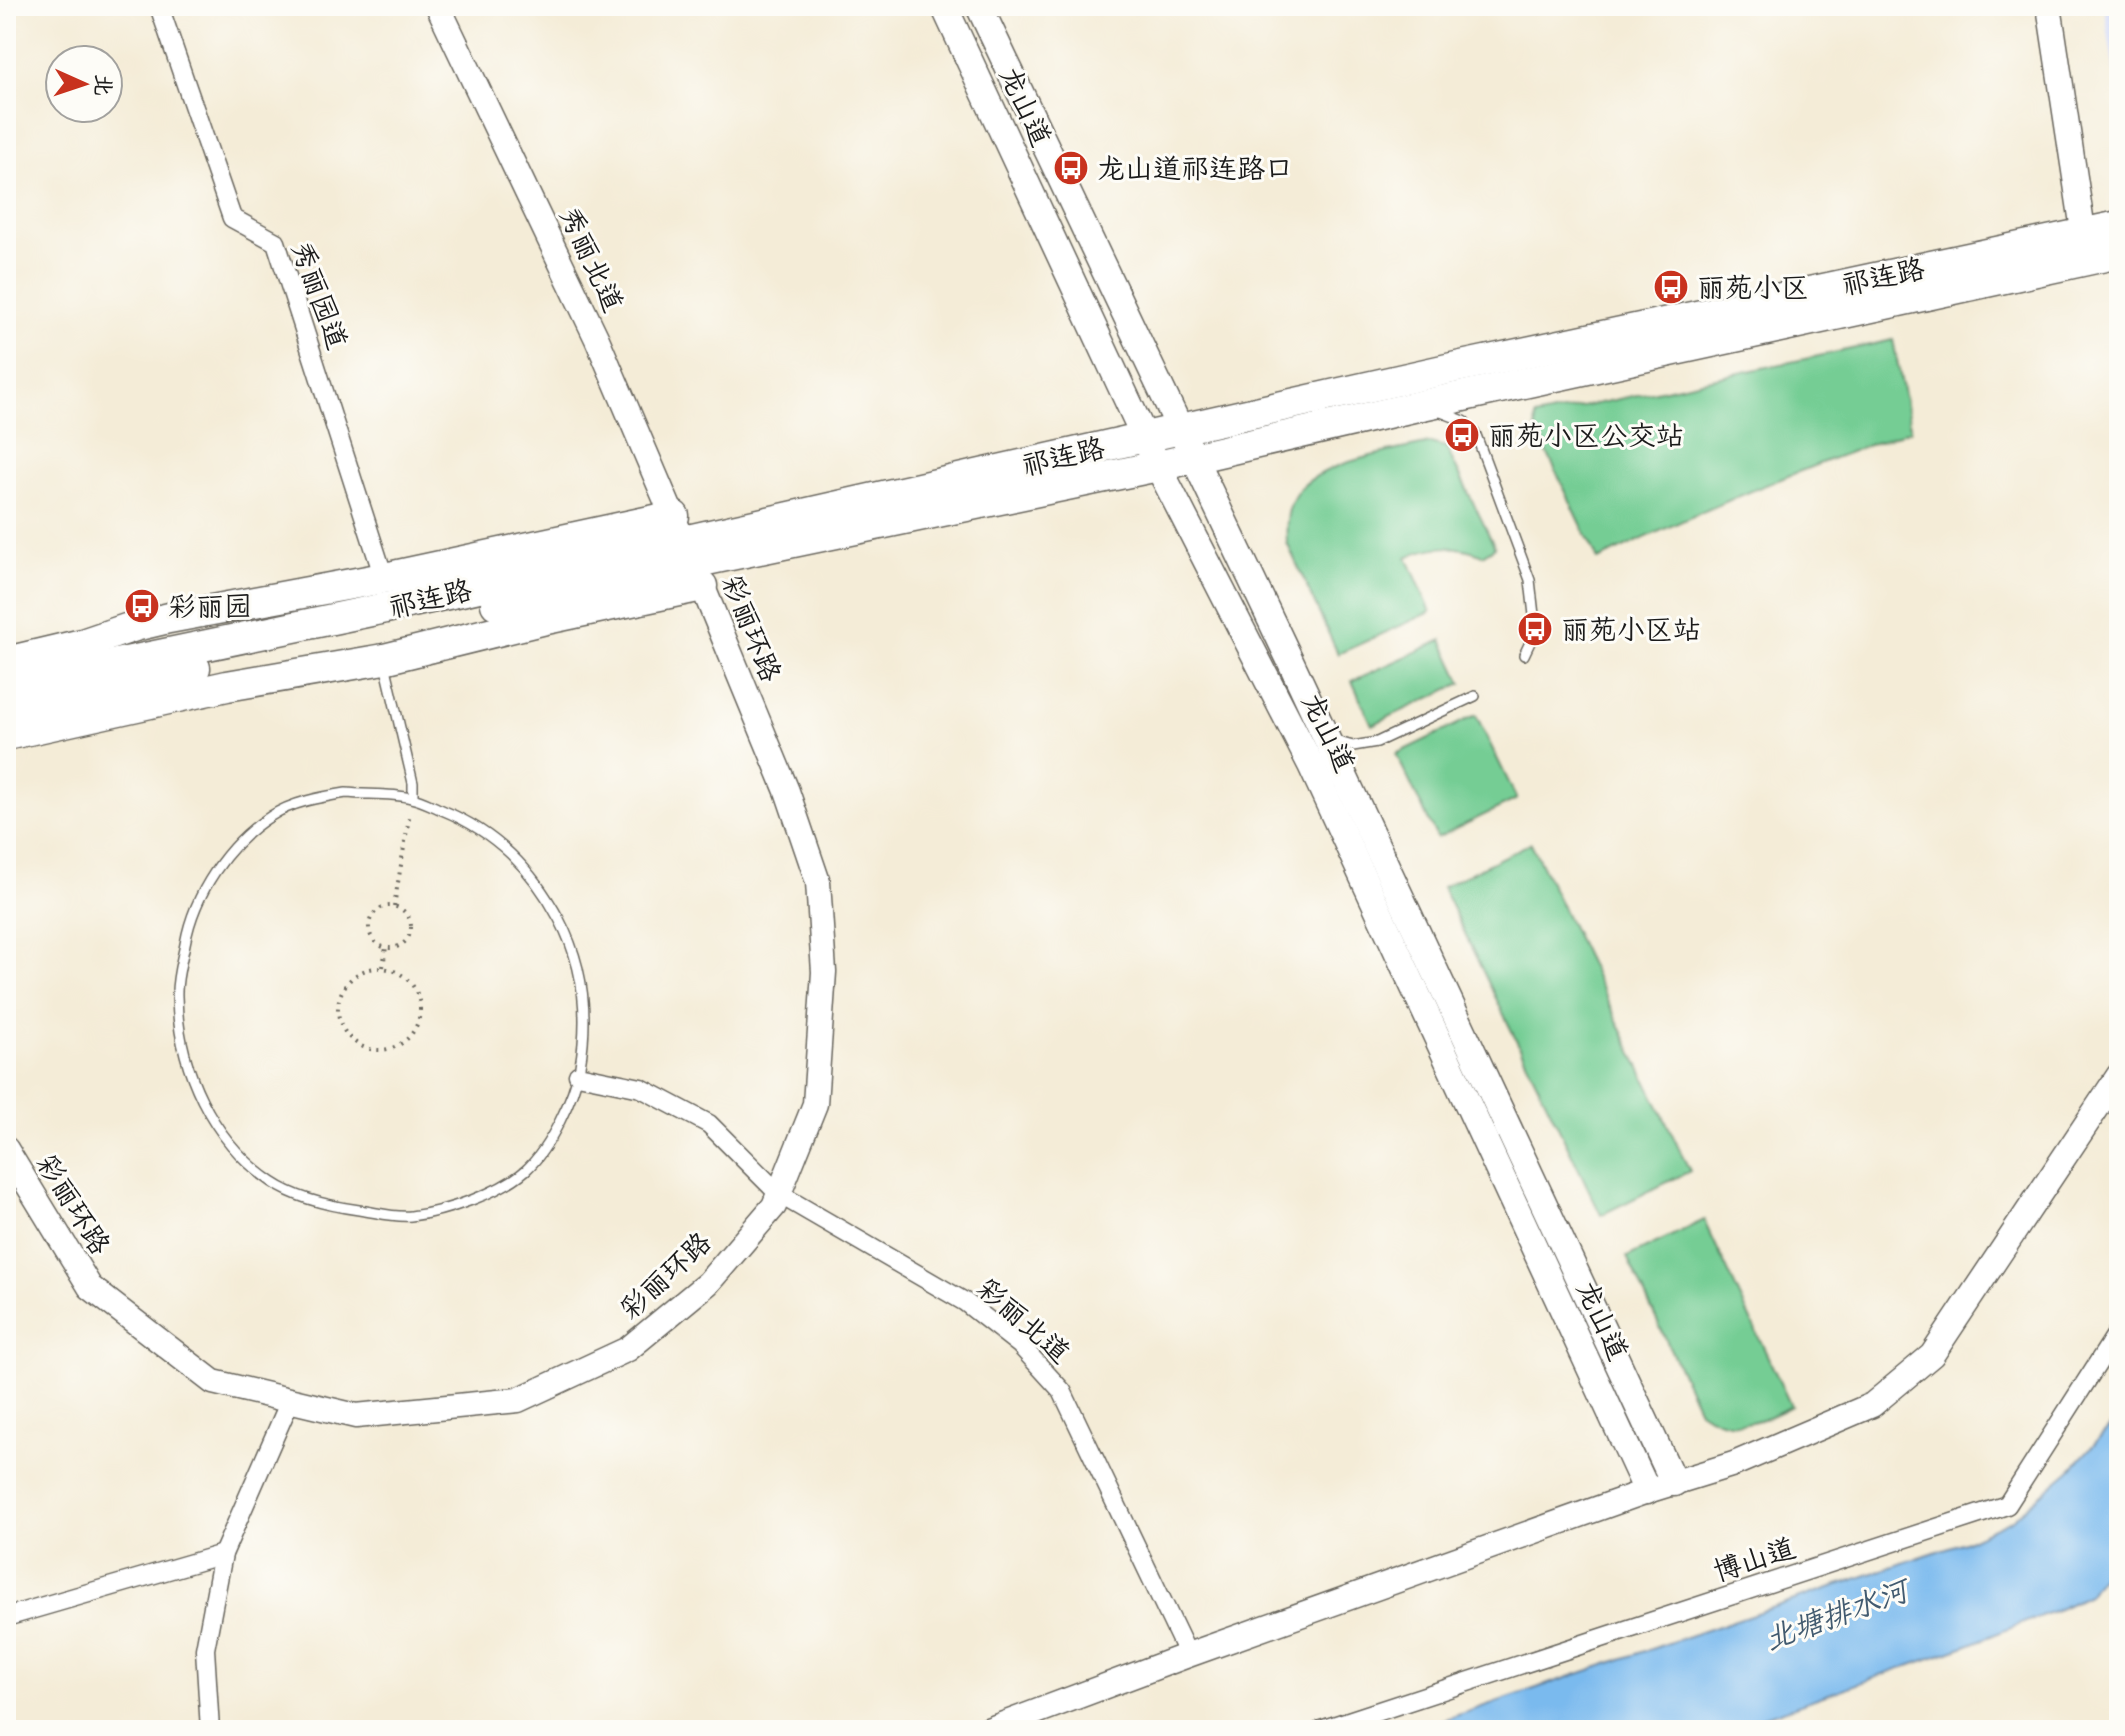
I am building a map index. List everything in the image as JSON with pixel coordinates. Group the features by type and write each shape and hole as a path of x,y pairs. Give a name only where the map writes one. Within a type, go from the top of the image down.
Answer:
{"main road":[{"name":"龙山道","path":"944,6 1158,466 1311,765 1647,1491"},
{"name":"龙山道","path":"979,6 1674,1483"},
{"name":"祁连路","path":"6,687 390,607 1158,466 2100,244"},
{"name":"祁连路","path":"6,711 383,626 1146,438 1452,368 2100,244"},
{"path":"6,662 82,644 169,618 384,578 688,552"},
{"path":"6,735 227,686 384,659 546,619 688,552"}],"street":[{"name":"秀丽园道","path":"159,6 232,218 276,242 384,578"},
{"name":"秀丽北道","path":"438,6 597,339 688,552"},
{"path":"2049,6 2100,244"},
{"path":"2058,6 2100,244"},
{"name":"彩丽环路","path":"10,1163 90,1287 213,1382 356,1416 518,1400 628,1349 708,1283 774,1206 815,1104 824,972 818,882 787,791 688,552"},
{"name":"彩丽北道","path":"578,1075 641,1088 709,1124 779,1194 965,1302 1020,1345 1062,1391 1188,1655"},
{"path":"988,1730 1647,1491 1734,1464 1872,1405 1932,1355 2119,1075"},
{"name":"博山道","path":"1321,1730 2007,1505 2119,1330"},
{"path":"210,1730 205,1649 223,1554 290,1401"},
{"path":"6,1617 223,1554"}],"lane":[{"path":"1418,406 1459,417 1476,435 1530,580 1535,624 1524,655"},
{"path":"384,659 413,783 413,798"},
{"path":"1325,736 1343,744 1363,746 1475,696"},
{"path":"346,793 413,798 463,818 514,854 544,891 572,944 582,986 586,1033 578,1075 557,1129 527,1170 494,1189 448,1208 408,1216 328,1206 274,1183 228,1144 200,1098 181,1037 176,993 187,935 211,876 238,844 271,815 311,799 346,793"}],"path":[{"path":"394,906 413,798"},
{"path":"394,906 406,914 410,927 400,945 386,947 374,941 369,922 381,907 394,906"},
{"path":"383,967 386,947"},
{"path":"383,967 397,971 408,979 420,1005 414,1032 391,1049 378,1050 365,1048 344,1032 337,1006 347,981 357,973 383,967"}],"shaded area":[{"path":"2104,6 2119,6 2119,104"}],"green space":[{"path":"1893,340 1911,430 1753,490 1598,560 1536,429 1535,417"},
{"path":"1430,443 1446,447 1495,547 1482,555 1444,547 1407,557 1431,612 1338,654 1287,543 1287,521 1293,499 1303,486 1335,467"},
{"path":"1442,640 1462,683 1372,725 1352,681"},
{"path":"1476,715 1517,799 1437,838 1396,754"},
{"path":"1531,843 1690,1171 1601,1215 1442,887"},
{"path":"1704,1220 1791,1406 1756,1421 1722,1421 1699,1410 1627,1257"}],"water":[{"name":"北塘排水河","path":"2119,1417 2119,1565 2108,1566 2088,1595 2061,1608 1963,1647 1726,1730 1414,1730 1964,1542 2011,1520 2070,1470"}],"place":[{"name":"龙山道祁连路口","path":"1071,168"},
{"name":"丽苑小区","path":"1671,287"},
{"name":"丽苑小区公交站","path":"1462,435"},
{"name":"彩丽园","path":"142,606"},
{"name":"丽苑小区站","path":"1535,629"}]}
